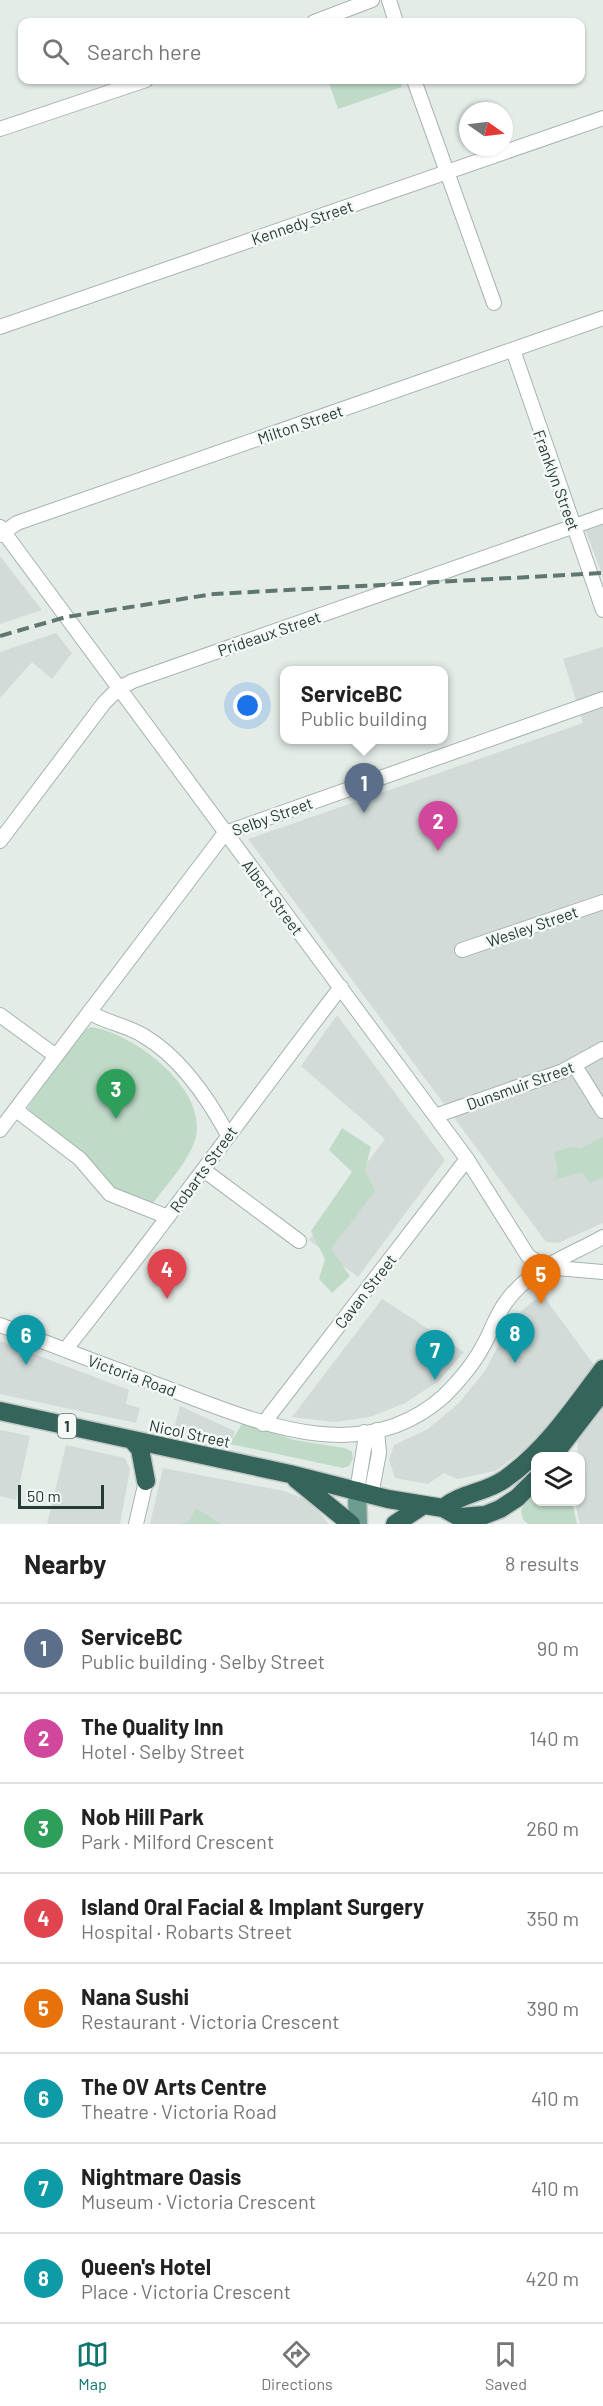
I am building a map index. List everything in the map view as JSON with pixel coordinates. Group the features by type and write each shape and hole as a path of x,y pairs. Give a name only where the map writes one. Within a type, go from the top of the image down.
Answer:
{"highway":[{"path":"443,1508 455,1498 486,1490 524,1466 543,1447 603,1369"},
{"path":"556,1452 603,1390"},
{"name":"Nicol Street","path":"0,1411 290,1474 364,1493"},
{"path":"133,1441 140,1449 146,1481"},
{"path":"146,1481 160,1453 169,1449"},
{"path":"290,1474 351,1524"},
{"name":"1","path":"364,1493 422,1506 443,1508 459,1517 485,1515 517,1498 531,1484"},
{"path":"395,1524 422,1506"}],"main road":[{"path":"358,1524 364,1493"},
{"path":"364,1493 370,1524"}],"street":[{"path":"325,18 372,0"},
{"path":"389,0 395,18"},
{"path":"0,129 134,84"},
{"path":"415,84 494,303"},
{"name":"Kennedy Street","path":"0,327 603,118"},
{"name":"Milton Street","path":"1,531 17,523 603,318"},
{"name":"Franklyn Street","path":"513,350 543,445 603,610"},
{"name":"Prideaux Street","path":"0,840 104,703 119,688 133,681 603,516"},
{"name":"Albert Street","path":"1,531 467,1159 528,1256 545,1268"},
{"name":"Selby Street","path":"0,1130 225,833 603,699"},
{"name":"Wesley Street","path":"462,950 603,902"},
{"name":"Robarts Street","path":"65,1350 205,1171 228,1135 341,987"},
{"path":"89,1012 103,1021 147,1037 193,1079 228,1135"},
{"path":"0,1015 56,1056"},
{"name":"Dunsmuir Street","path":"435,1116 575,1066 603,1049"},
{"path":"575,1066 603,1111"},
{"path":"16,1110 80,1159 110,1194 168,1217"},
{"name":"Cavan Street","path":"263,1424 467,1159"},
{"path":"205,1171 299,1241"},
{"path":"598,1240 590,1258 591,1266 602,1272"},
{"name":"Victoria Road","path":"0,1325 263,1424 305,1433 370,1431 414,1416 435,1403 457,1383 476,1359 506,1302 525,1282 545,1268 598,1240"},
{"path":"545,1268 602,1272"},
{"path":"364,1493 365,1442 370,1431"},
{"path":"136,1524 146,1481"}],"shaded area":[{"path":"603,507 603,577 580,516"},
{"path":"0,556 42,610 0,624"},
{"path":"56,633 72,653 52,679 32,662 0,698 0,652"},
{"path":"603,647 603,1223 558,1243 546,1242 248,839 583,723 563,659"},
{"path":"337,1015 445,1160 358,1277 309,1240 385,1139 301,1066"},
{"path":"542,1294 594,1365 534,1443 495,1471 457,1479 444,1473 428,1484 395,1478 389,1460 394,1445 428,1429 459,1403 485,1371 513,1318"},
{"path":"382,1299 464,1352 439,1381 405,1403 370,1417 334,1422 292,1417"},
{"path":"0,1341 129,1390 126,1404 140,1408 136,1423 0,1394"},
{"path":"603,1403 603,1524 580,1524 576,1506 585,1506 585,1452 578,1452 577,1434"},
{"path":"180,1406 235,1431 231,1444 173,1432"},
{"path":"0,1430 30,1436 16,1500 0,1496"},
{"path":"66,1445 125,1458 130,1469 120,1524 47,1524"},
{"path":"163,1468 284,1491 310,1501 329,1524 150,1524"}],"green space":[{"path":"329,84 401,84 402,87 338,109"},
{"path":"91,1027 128,1040 165,1067 180,1084 191,1102 197,1121 195,1140 183,1164 154,1202 146,1205 113,1192 29,1113 28,1107 83,1031"},
{"path":"342,1128 371,1147 365,1170 375,1191 331,1249 350,1276 332,1293 319,1279 325,1259 311,1231 352,1172 329,1150"},
{"path":"603,1137 603,1178 590,1183 582,1172 554,1180 558,1171 554,1152 572,1147 580,1149"},
{"path":"243,1422 294,1440 345,1448 352,1452 353,1459 349,1466 343,1468 230,1444"},
{"path":"531,1496 531,1506 573,1506 577,1524 528,1524 523,1519 521,1510"},
{"path":"196,1508 221,1524 180,1524 190,1520"}],"railway":[{"path":"0,636 66,617 214,594 603,573"}],"place":[{"name":"ServiceBC","path":"364,813"},
{"name":"The Quality Inn","path":"438,851"},
{"name":"Nob Hill Park","path":"116,1119"},
{"name":"Island Oral Facial & Implant Surgery","path":"167,1299"},
{"name":"Nana Sushi","path":"541,1304"},
{"name":"Queen's Hotel","path":"515,1363"},
{"name":"The OV Arts Centre","path":"26,1365"},
{"name":"Nightmare Oasis","path":"435,1380"}]}
